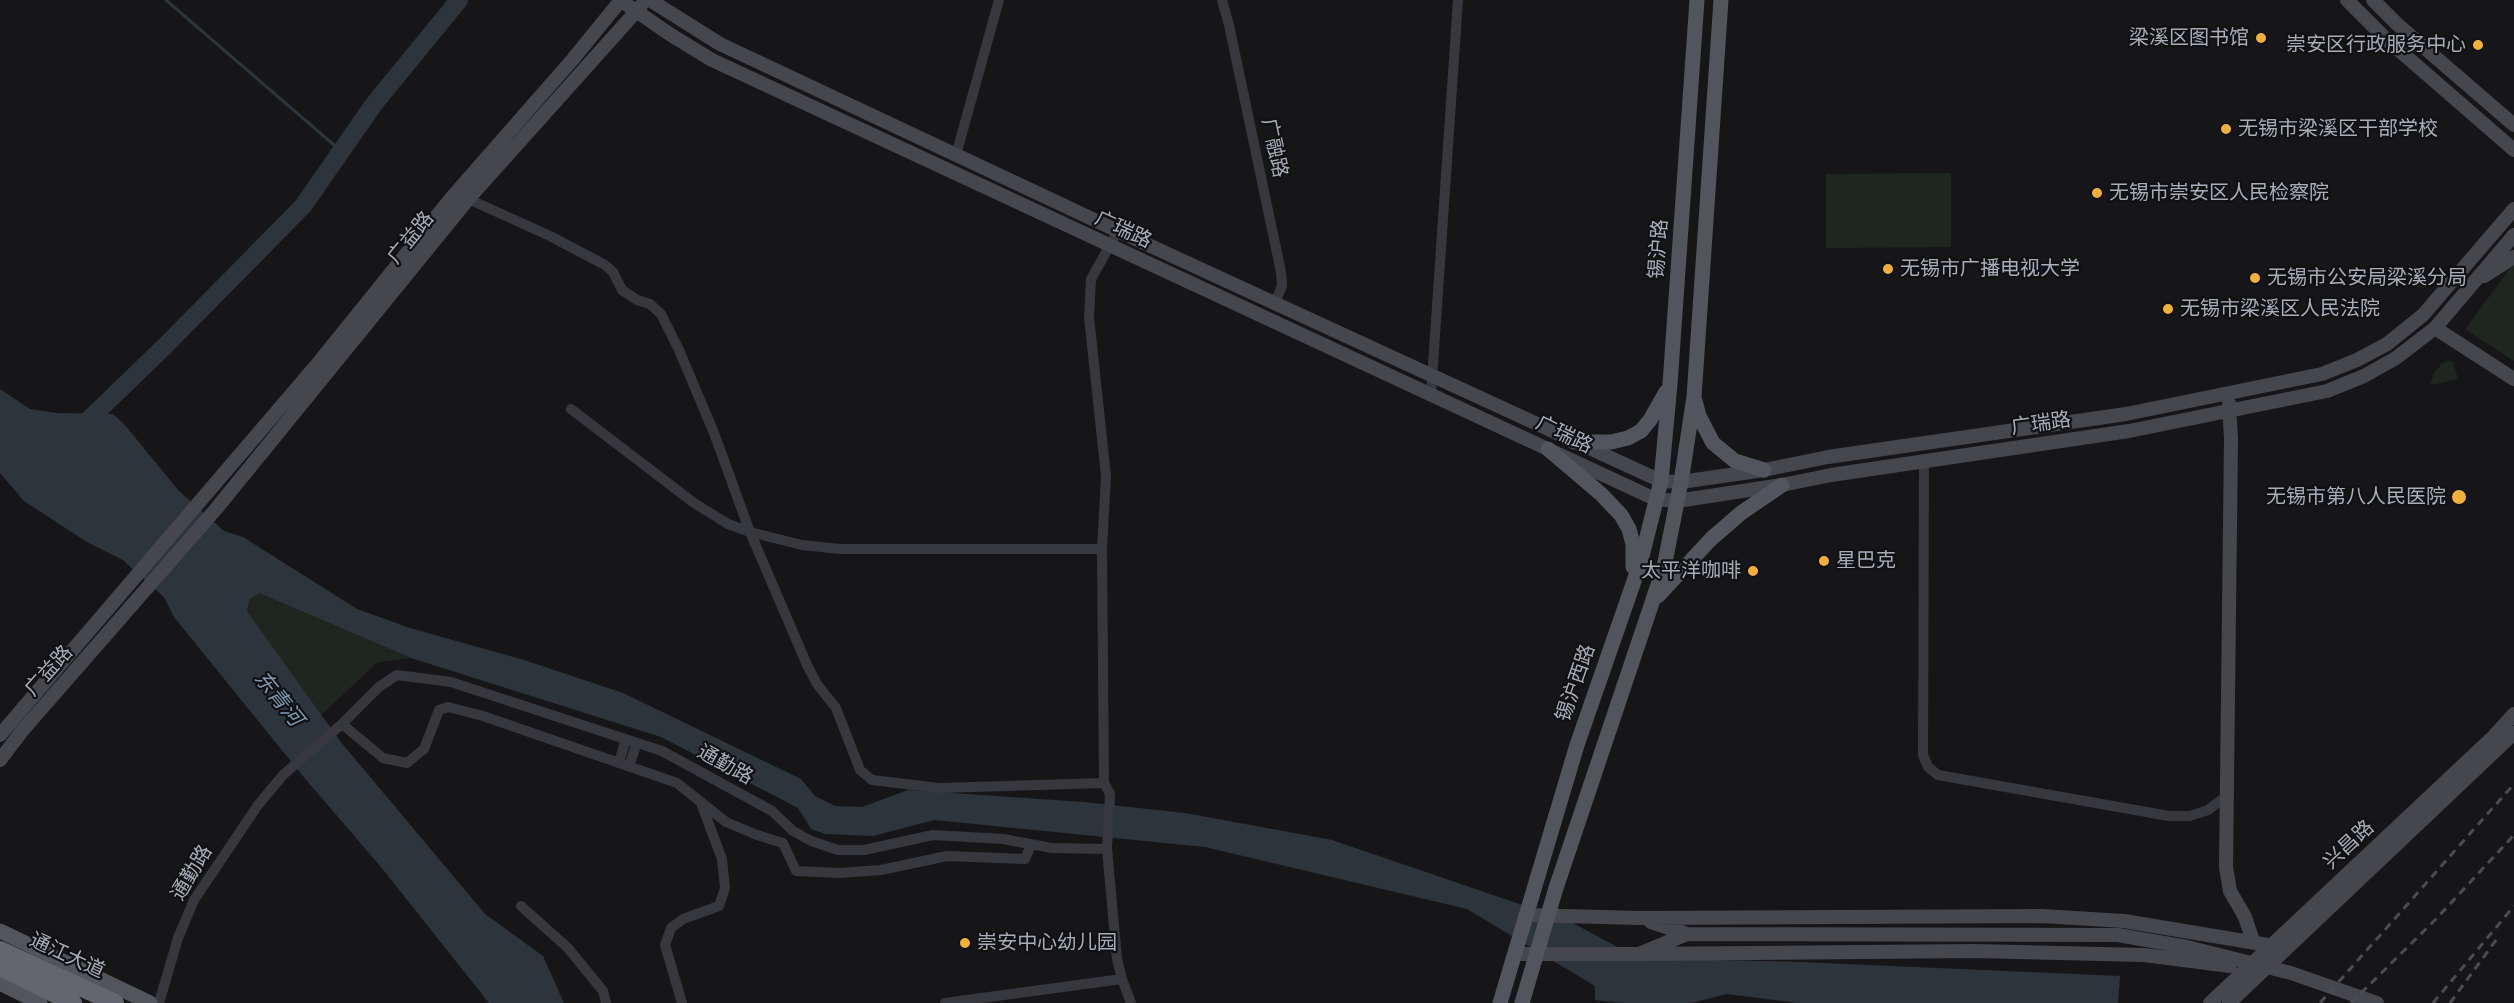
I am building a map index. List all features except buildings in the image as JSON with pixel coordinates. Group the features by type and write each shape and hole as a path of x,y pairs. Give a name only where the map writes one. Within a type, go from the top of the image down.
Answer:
{"highway":[{"name":"通江大道","path":"0,950 115,1003"},
{"name":"通江大道","path":"0,967 73,1003"}],"main road":[{"name":"广益路","path":"0,735 321,361 453,196 573,59 620,0"},
{"name":"广瑞路","path":"620,0 712,60 1655,499 1677,501 1831,475 2129,431 2327,391 2364,376 2396,358 2435,328 2514,235"},
{"name":"广益路","path":"0,760 22,731 216,509 469,198 648,0"},
{"name":"广瑞路","path":"648,0 720,44 1118,231 1661,481 1681,482 2126,414 2322,374 2357,360 2387,344 2423,315 2514,209"},
{"name":"锡沪路","path":"1655,499 1661,481 1670,384 1697,0"},
{"path":"1522,1003 1556,888 1664,567 1681,482 1694,397 1721,0"},
{"path":"2347,0 2385,38 2514,150"},
{"path":"2373,0 2397,24 2514,125"},
{"path":"2466,291 2514,257"},
{"path":"2435,328 2514,379"},
{"path":"1574,442 1611,442 1635,435 1650,420 1670,384"},
{"path":"2227,393 2231,410 2226,867 2230,891 2245,917 2253,941"},
{"path":"1694,397 1699,416 1713,443 1735,461 1764,470"},
{"path":"1548,449 1601,494 1621,515 1629,529 1633,544 1632,585"},
{"path":"1652,603 1688,561 1711,539 1741,513 1782,485"},
{"name":"锡沪西路","path":"1514,959 1577,745 1632,585 1655,499"},
{"name":"兴昌路","path":"2229,1003 2260,973 2279,946 2514,714"},
{"name":"兴昌路","path":"2210,1003 2245,970 2279,946 2514,733"},
{"path":"1527,915 1639,918 2042,916 2124,921 2279,946"},
{"path":"1639,918 1687,934 2118,935 2187,947 2291,973 2377,1003"},
{"path":"0,931 150,1003"},
{"path":"1639,954 1687,934"},
{"path":"1500,1003 1514,959 1639,954 1975,951 2144,955 2228,965 2260,973"},
{"path":"0,983 40,1003"}],"street":[{"path":"956,155 999,0"},
{"name":"广融路","path":"1222,0 1230,25 1281,272 1282,286 1275,303"},
{"path":"1431,394 1458,0"},
{"path":"453,196 469,198 604,265 613,272 622,290 637,300 650,304 661,314 714,433 750,532 808,667 817,684 836,708 860,770 872,780 939,788 1104,783"},
{"path":"1118,231 1091,279 1089,317 1106,476 1102,549 1104,783 1110,794 1107,849 1117,959 1131,1003"},
{"path":"571,410 694,503 728,524 750,532 802,545 840,549 1102,549"},
{"path":"1924,461 1923,755 1928,767 1938,775 2169,816 2190,816 2208,810 2228,795"},
{"name":"通勤路","path":"159,1003 178,938 194,900 238,833 283,775 342,724 379,687 397,675 420,676 451,682 662,751 772,812 793,831 811,841 838,850 864,850 933,835 1003,839 1031,845 1107,849"},
{"path":"342,724 383,758 407,763 424,749 439,710 448,707 483,716 677,783 726,822 757,836 783,843 796,871 840,873 881,870 947,856 1025,859 1031,845"},
{"path":"624,764 632,741"},
{"path":"682,1003 665,945 671,928 683,919 719,906 725,888 722,859 701,803"},
{"path":"521,906 568,948 603,991 606,1003"},
{"path":"945,1003 1122,979"}],"shaded area":[{"path":"1951,173 1951,247 1826,248 1826,174"},
{"path":"2514,263 2514,361 2465,329"},
{"path":"2448,361 2453,362 2458,379 2430,385 2434,373"},
{"path":"259,593 411,658 378,662 321,715 247,611 250,599"}],"water":[{"name":"东青河","path":"0,389 30,409 57,413 113,414 124,424 179,491 224,531 243,537 357,609 410,628 524,660 623,693 801,779 815,796 835,806 862,807 908,790 1084,802 1185,813 1332,840 1569,921 1638,958 1800,962 2120,976 2118,1003 1798,1003 1727,994 1691,1003 1623,1003 1595,1000 1595,986 1467,909 1205,847 934,820 873,836 825,834 811,829 798,808 661,737 411,658 259,593 250,599 247,611 340,741 485,914 543,956 564,1003 489,1003 381,867 302,775 174,617 164,597 123,560 87,542 24,501 0,473"}],"waterway":[{"path":"166,0 341,151"},
{"path":"77,431 166,345 303,206 374,104 459,0"}],"railway":[{"path":"2320,1003 2514,784"},
{"path":"2351,1003 2436,919 2514,835"},
{"path":"2433,1003 2514,906"},
{"path":"2450,1003 2496,940"}],"place":[{"name":"梁溪区图书馆","path":"2261,38"},
{"name":"崇安区行政服务中心","path":"2478,45"},
{"name":"无锡市梁溪区干部学校","path":"2226,129"},
{"name":"无锡市崇安区人民检察院","path":"2097,193"},
{"name":"无锡市广播电视大学","path":"1888,269"},
{"name":"无锡市公安局梁溪分局","path":"2255,278"},
{"name":"无锡市梁溪区人民法院","path":"2168,309"},
{"name":"无锡市第八人民医院","path":"2459,497"},
{"name":"星巴克","path":"1824,561"},
{"name":"太平洋咖啡","path":"1753,571"},
{"name":"崇安中心幼儿园","path":"965,943"}]}
